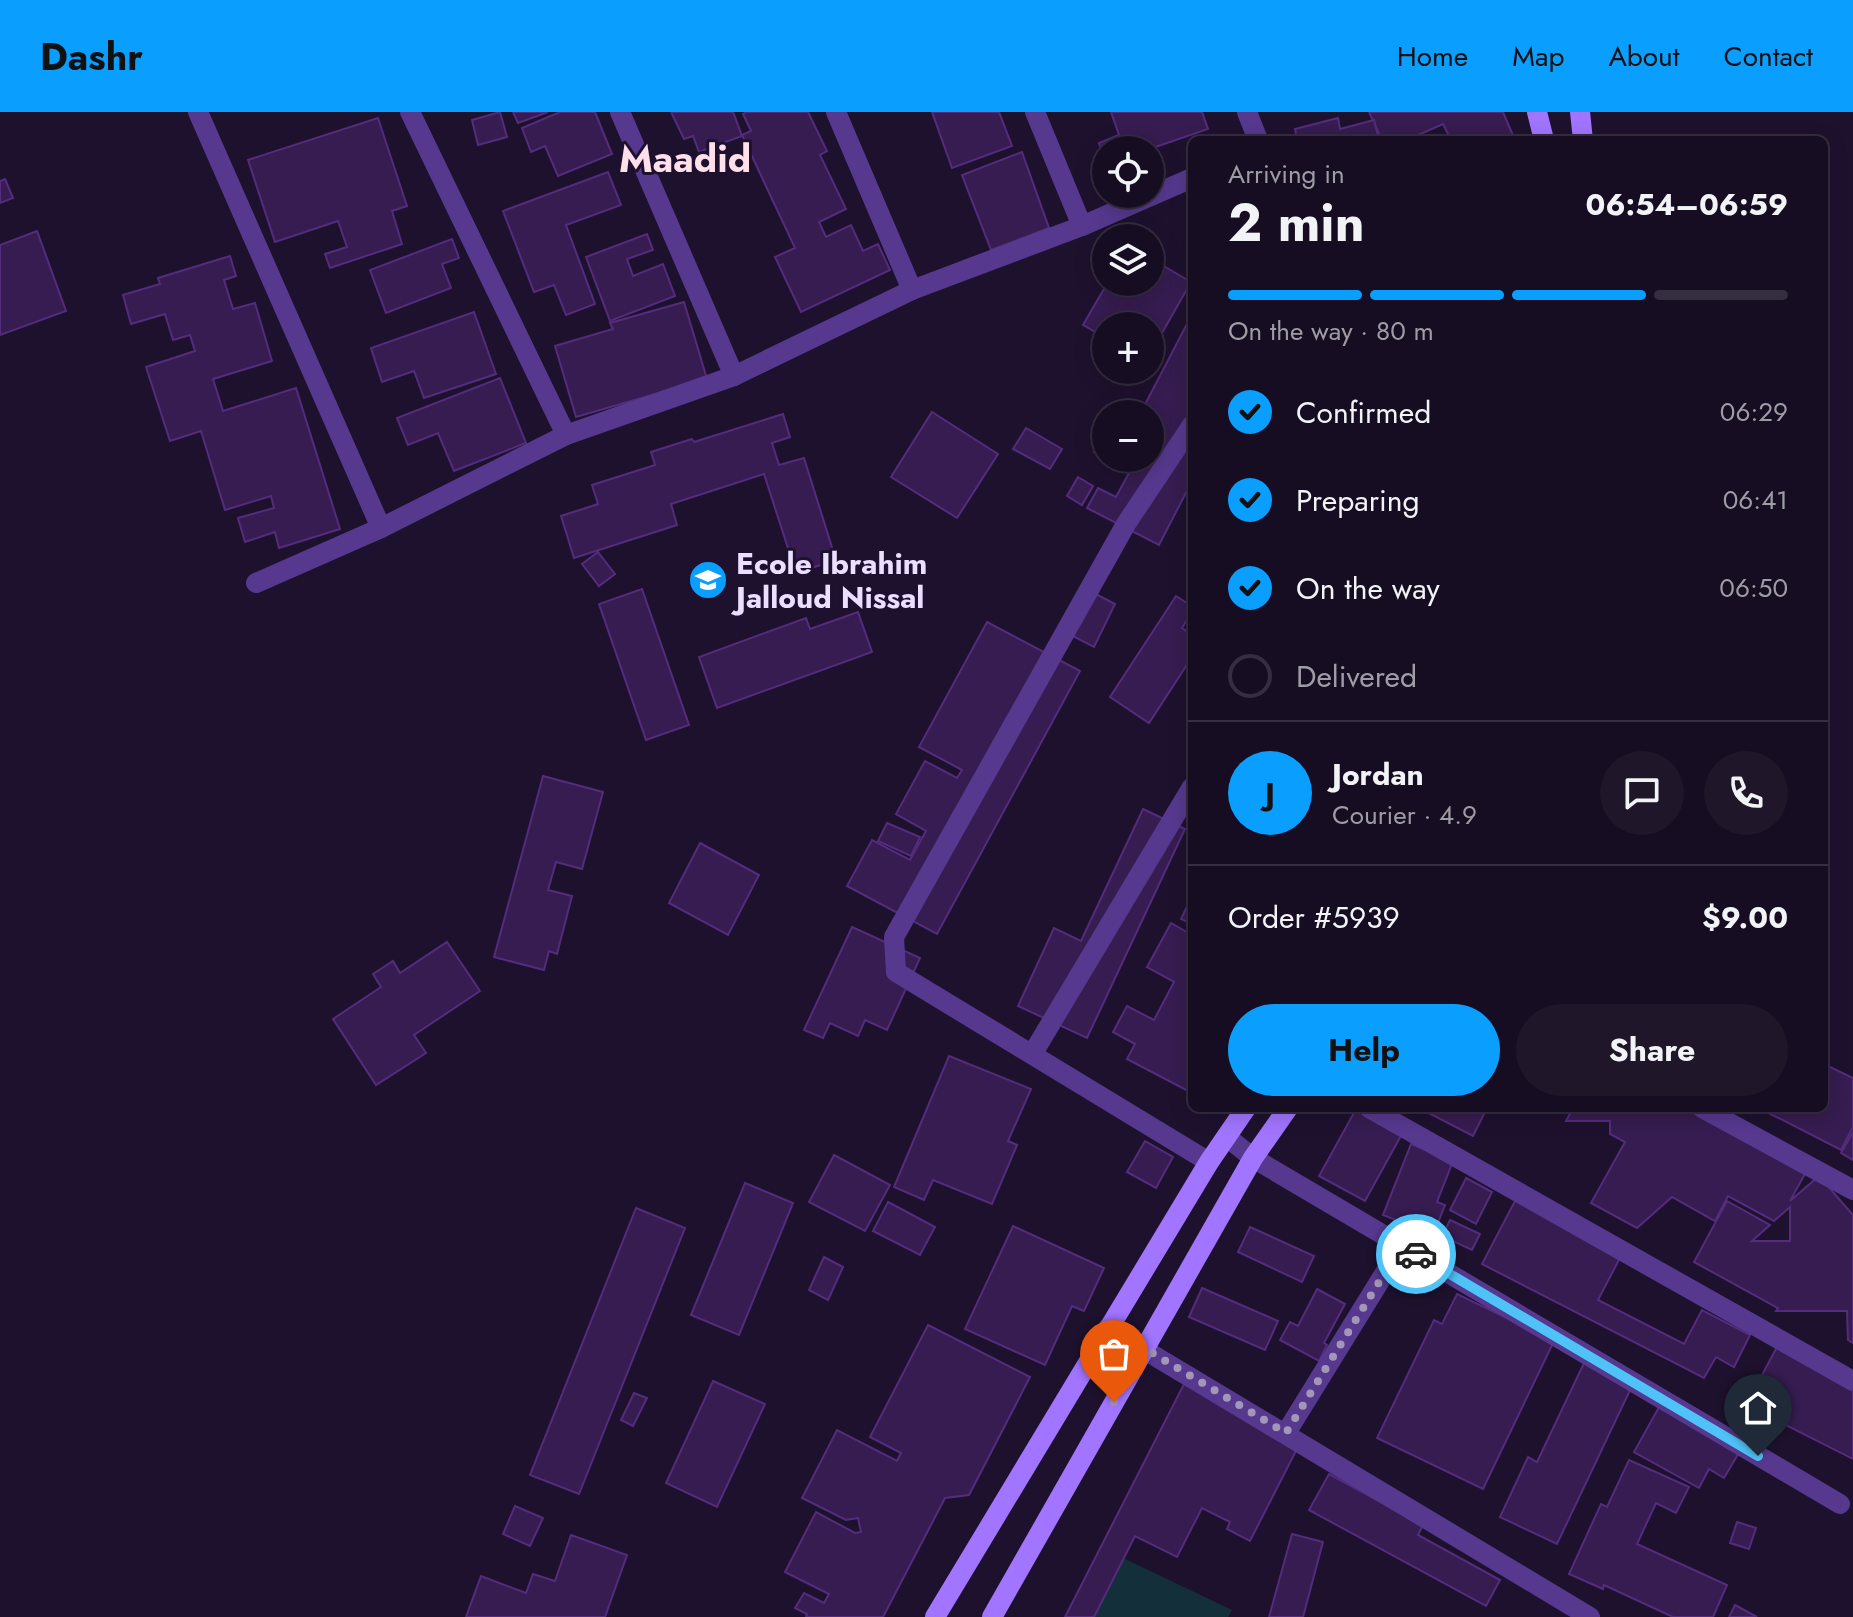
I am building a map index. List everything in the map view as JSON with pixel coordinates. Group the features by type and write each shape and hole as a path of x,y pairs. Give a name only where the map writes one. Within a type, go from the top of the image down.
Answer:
{"main road":[{"path":"1537,112 1543,136"},
{"path":"1580,112 1583,136"},
{"path":"935,1617 1209,1162 1243,1112"},
{"path":"992,1617 1253,1158 1285,1112"}],"street":[{"path":"198,112 381,528"},
{"path":"410,112 566,435"},
{"path":"620,112 734,376"},
{"path":"836,112 912,290"},
{"path":"1035,112 1082,226"},
{"path":"1247,112 1256,136"},
{"path":"256,583 381,528 566,435 734,376 912,290 1082,226 1188,180"},
{"path":"1188,431 1126,524 894,937 896,972 1209,1162"},
{"path":"1033,1053 1188,794"},
{"path":"1376,1112 1853,1381"},
{"path":"1709,1112 1853,1190"},
{"path":"1227,1137 1253,1158 1840,1504"},
{"path":"1286,1433 1402,1245"},
{"path":"1108,1328 1590,1617"}],"shaded area":[{"path":"1123,1558 1232,1610 1228,1617 1094,1617"}],"building":[{"path":"500,112 507,137 478,145 472,120"},
{"path":"513,112 548,112 518,123"},
{"path":"560,112 595,112 612,154 558,176 545,146 531,152 522,128"},
{"path":"671,112 733,112 742,136 699,152 693,136 684,139"},
{"path":"808,112 827,151 820,155 846,209 819,222 826,237 851,225 863,251 878,244 890,270 801,312 775,257 795,248 742,135 751,131 743,114"},
{"path":"932,112 999,112 1012,146 952,168"},
{"path":"1111,112 1202,112 1208,129 1164,144 1164,136 1116,136 1119,135"},
{"path":"1369,112 1503,112 1513,136 1449,136 1443,124 1416,136 1380,136"},
{"path":"378,118 407,206 392,211 402,244 330,268 325,254 347,247 338,221 275,242 248,160"},
{"path":"1338,118 1340,129 1374,120 1378,136 1296,136 1295,129"},
{"path":"1022,152 1049,228 991,250 962,175"},
{"path":"608,172 621,205 566,225 595,304 566,315 554,285 534,292 503,211"},
{"path":"5,179 13,198 0,203 0,181"},
{"path":"37,231 66,311 0,335 0,245"},
{"path":"647,234 653,250 627,259 633,276 663,264 675,296 610,321 586,257"},
{"path":"452,239 459,258 442,264 451,288 386,313 370,270"},
{"path":"230,256 236,276 224,280 233,309 255,303 272,361 213,379 223,411 296,388 340,529 279,548 275,532 245,542 238,518 274,508 271,496 225,510 201,431 170,441 146,367 195,351 190,335 173,340 165,314 131,324 123,295 160,284 158,278"},
{"path":"1164,266 1188,280 1188,287 1164,329 1164,312 1092,312 1092,330 1083,325 1100,296 1164,296"},
{"path":"684,302 707,379 576,417 555,346 613,329 610,323"},
{"path":"474,312 496,374 424,398 414,371 382,382 371,348"},
{"path":"1188,322 1188,489 1159,545 1087,508 1098,488 1116,497 1129,472 1164,472 1164,400 1147,400 1156,384 1164,384 1164,368"},
{"path":"500,378 526,443 454,471 438,433 408,445 397,418"},
{"path":"932,412 998,454 957,518 891,477"},
{"path":"783,414 790,437 772,443 779,465 804,458 836,560 796,573 764,474 671,504 677,525 574,558 561,516 598,504 592,485 655,465 651,452"},
{"path":"1026,428 1062,449 1050,469 1013,449"},
{"path":"1078,477 1093,486 1082,505 1067,496"},
{"path":"598,552 615,574 599,586 582,564"},
{"path":"642,589 689,725 646,740 599,604"},
{"path":"1088,590 1115,604 1094,647 1067,633"},
{"path":"1176,596 1188,602 1188,618 1182,628 1188,632 1188,663 1149,723 1110,697"},
{"path":"858,612 872,652 717,708 699,657 806,618 810,629"},
{"path":"987,622 1080,671 937,934 847,886 872,840 910,860 926,831 896,814 925,761 957,778 962,770 919,747"},
{"path":"543,776 603,792 582,869 556,862 548,890 572,896 557,954 549,951 544,970 494,957"},
{"path":"1143,809 1185,829 1087,1038 1018,1006 1054,928 1081,941"},
{"path":"887,823 920,837 911,856 878,841"},
{"path":"700,843 759,875 728,935 669,903"},
{"path":"1188,904 1188,922 1181,919"},
{"path":"1171,923 1188,933 1188,1091 1127,1059 1135,1044 1113,1032 1127,1006 1154,1020 1174,982 1147,967"},
{"path":"852,927 920,958 887,1030 865,1020 858,1036 830,1023 823,1038 804,1030"},
{"path":"447,942 480,991 414,1035 426,1053 376,1085 333,1019 381,987 373,974 393,961 400,973"},
{"path":"949,1056 1031,1089 1008,1141 1017,1145 992,1204 933,1180 924,1200 894,1187"},
{"path":"1828,1066 1853,1078 1853,1127 1841,1150 1767,1112 1828,1112"},
{"path":"1354,1112 1362,1112 1402,1134 1365,1201 1319,1176"},
{"path":"1427,1112 1485,1112 1473,1136"},
{"path":"1571,1112 1695,1112 1806,1172 1790,1201 1819,1176 1853,1215 1853,1343 1848,1340 1847,1311 1776,1311 1778,1308 1694,1262 1727,1201 1770,1225 1752,1241 1790,1241 1790,1207 1774,1221 1728,1196 1715,1221 1672,1197 1637,1228 1591,1203 1625,1142 1610,1134 1610,1121 1566,1121"},
{"path":"1853,1132 1853,1160 1841,1153"},
{"path":"1145,1141 1173,1157 1156,1188 1127,1172"},
{"path":"1411,1144 1453,1161 1437,1202 1445,1205 1433,1235 1383,1215"},
{"path":"834,1155 890,1185 865,1231 809,1202"},
{"path":"1466,1178 1492,1192 1476,1224 1450,1210"},
{"path":"745,1183 793,1203 739,1335 691,1315"},
{"path":"1516,1199 1622,1254 1598,1300 1684,1344 1702,1310 1750,1335 1734,1367 1716,1357 1704,1378 1482,1264"},
{"path":"888,1202 935,1227 920,1255 873,1231"},
{"path":"636,1208 685,1228 579,1494 530,1475"},
{"path":"1450,1220 1480,1234 1472,1250 1442,1236"},
{"path":"1013,1226 1104,1268 1084,1311 1072,1306 1045,1365 965,1329"},
{"path":"1250,1227 1314,1256 1302,1282 1238,1252"},
{"path":"824,1257 843,1267 828,1300 809,1290"},
{"path":"1202,1288 1278,1321 1265,1350 1189,1317"},
{"path":"1317,1289 1345,1304 1324,1343 1327,1345 1319,1361 1280,1340 1290,1322 1298,1326"},
{"path":"1457,1294 1554,1341 1483,1489 1377,1438 1434,1320 1442,1324"},
{"path":"928,1325 1030,1377 969,1495 945,1498 883,1617 806,1617 807,1614 795,1608 804,1593 824,1603 829,1594 785,1572 816,1512 855,1533 861,1532 858,1518 846,1520 802,1498 837,1430 897,1461 901,1453 870,1437"},
{"path":"1778,1345 1853,1384 1853,1459 1746,1405"},
{"path":"1584,1363 1632,1386 1557,1544 1500,1517 1528,1457 1537,1462"},
{"path":"713,1381 765,1404 717,1507 666,1483"},
{"path":"1184,1384 1300,1443 1250,1541 1227,1529 1230,1522 1202,1508 1177,1557 1135,1536 1094,1617 1065,1617"},
{"path":"634,1393 647,1398 633,1426 621,1420"},
{"path":"1659,1407 1740,1451 1724,1478 1709,1469 1699,1488 1634,1452"},
{"path":"1629,1460 1689,1487 1676,1513 1656,1503 1637,1544 1727,1585 1713,1617 1673,1617 1604,1585 1603,1589 1569,1574 1601,1504 1607,1507"},
{"path":"1329,1474 1423,1525 1418,1535 1500,1580 1486,1606 1309,1510"},
{"path":"515,1506 543,1518 530,1546 503,1534"},
{"path":"1737,1522 1756,1528 1749,1549 1730,1543"},
{"path":"1292,1534 1323,1542 1303,1617 1269,1617"},
{"path":"571,1535 627,1555 605,1617 466,1617 481,1576 526,1593 533,1574 555,1581"},
{"path":"1735,1605 1757,1617 1729,1617"}],"way so far":[{"path":"1114,1402 1144,1348 1286,1433 1402,1245 1416,1254"}],"place":[{"name":"Ecole Ibrahim Jalloud Nissal","path":"708,580"}],"district":[{"name":"Maadid","path":"685,158"}],"route":[{"path":"1416,1254 1758,1456"}]}
